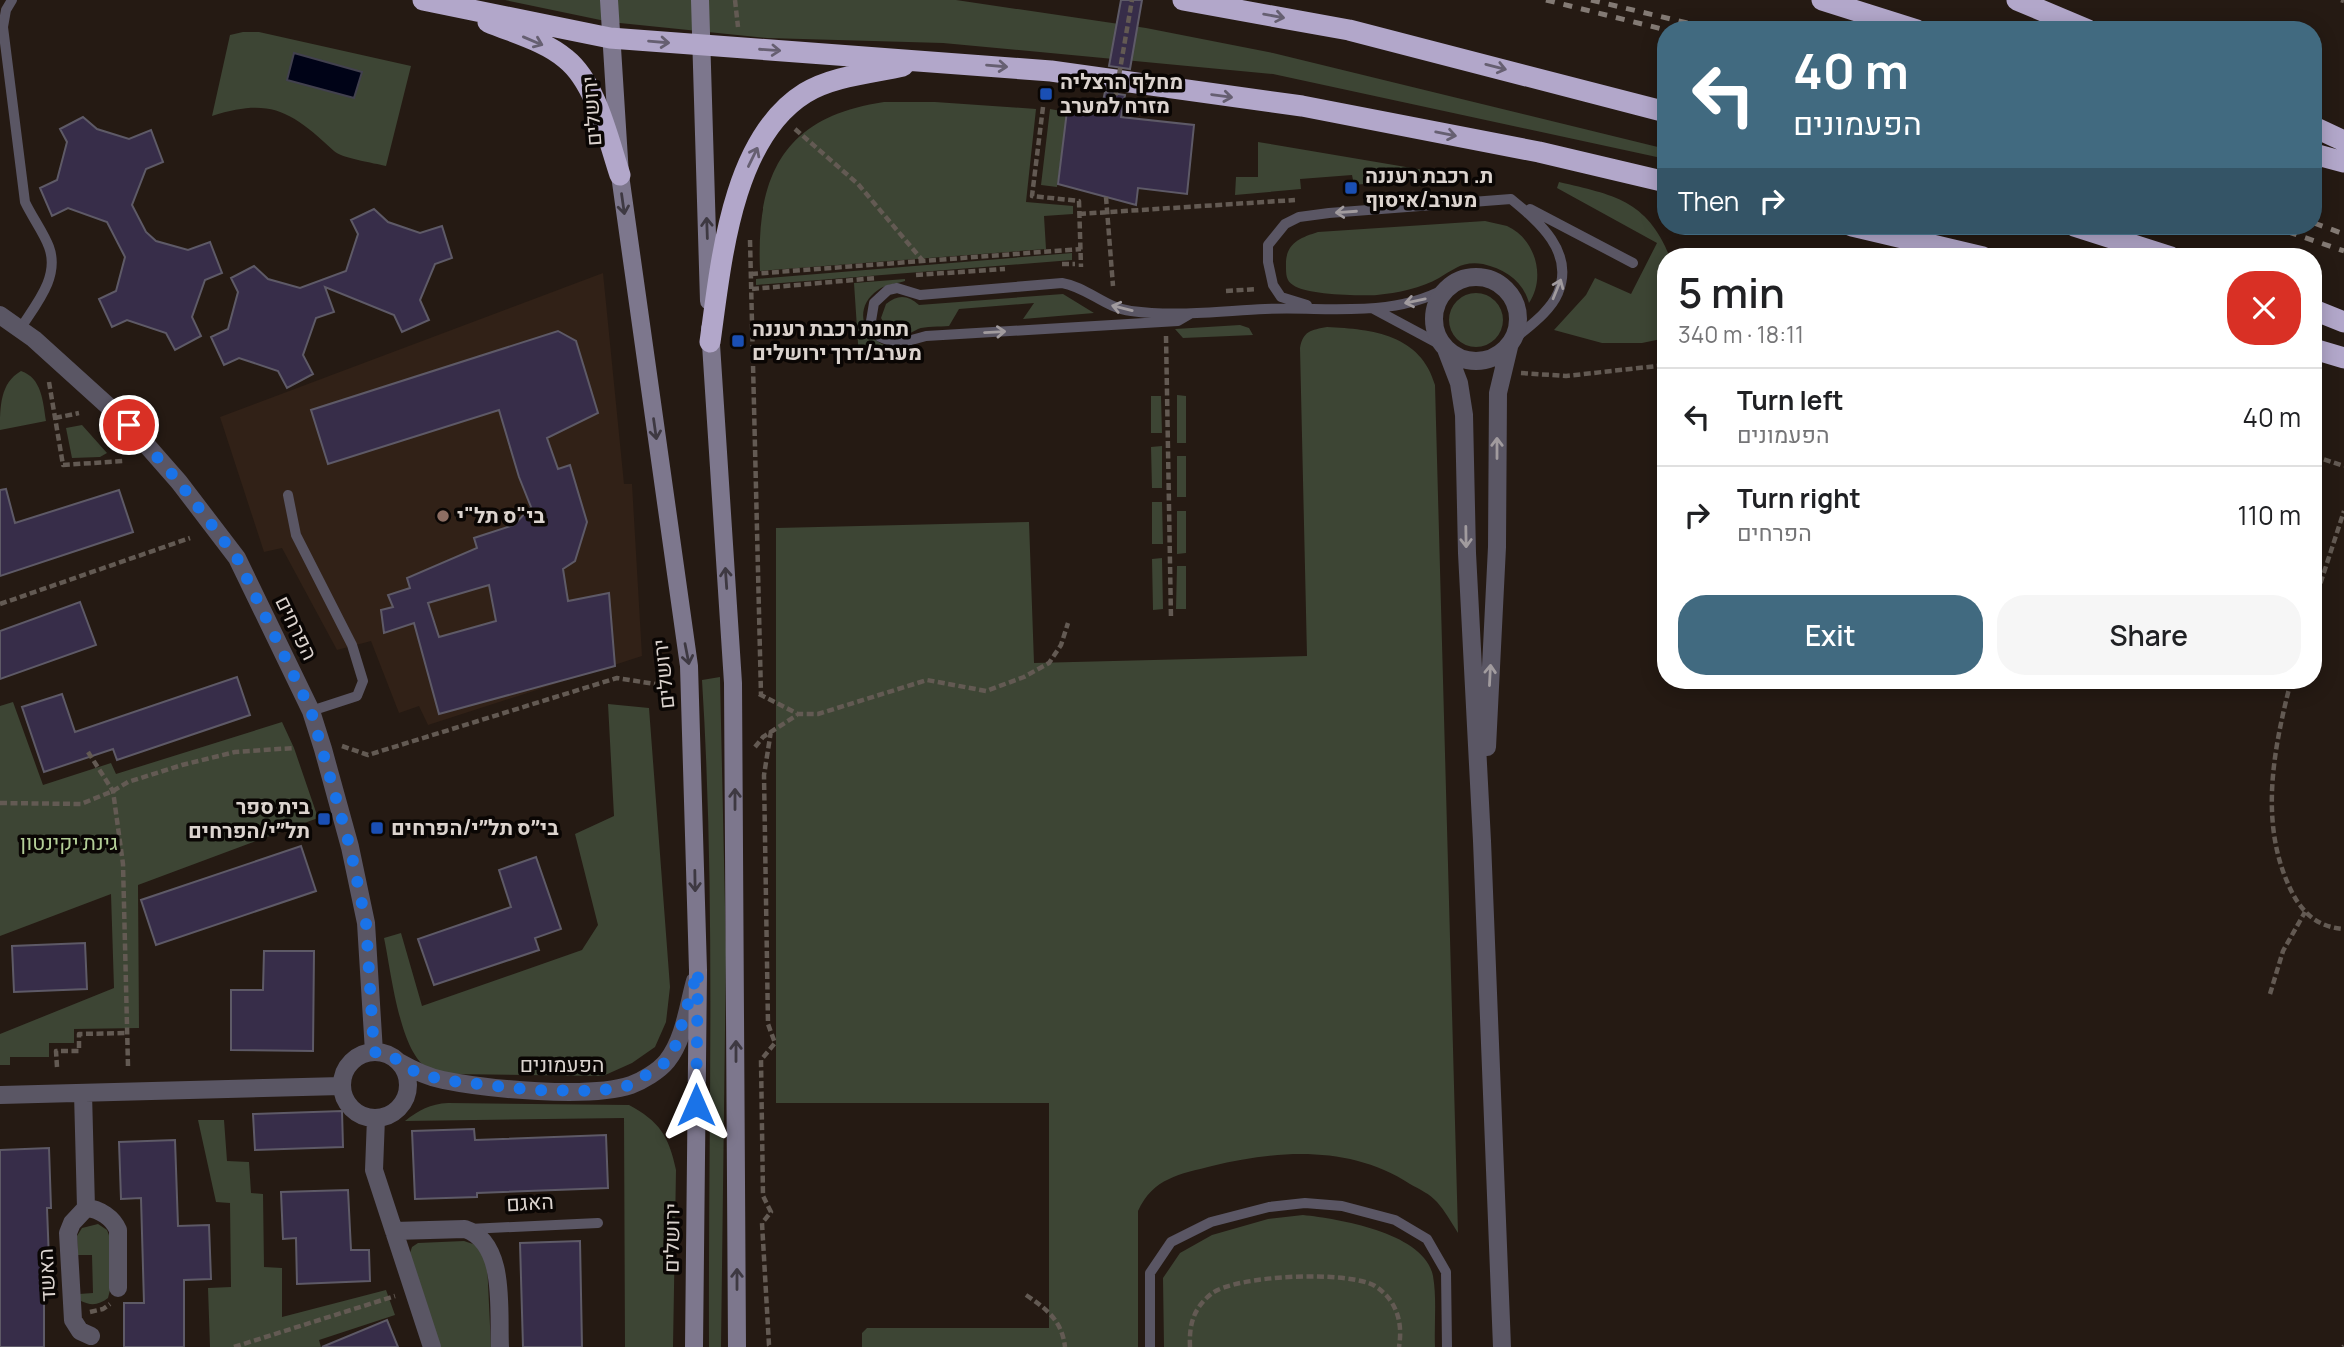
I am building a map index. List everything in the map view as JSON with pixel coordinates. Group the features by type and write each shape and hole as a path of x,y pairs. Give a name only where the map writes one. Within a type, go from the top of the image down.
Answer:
{"highway":[{"path":"422,0 610,30 1051,71 1302,106 1539,152 1657,180"},
{"path":"1183,0 1349,30 1657,110"},
{"path":"1822,0 1888,21"},
{"path":"2017,0 2067,21"},
{"path":"448,5 551,48 567,59 580,74 601,118 620,175"},
{"path":"710,341 726,230 739,186 760,143 779,115 805,93 827,84 929,60"},
{"path":"2322,131 2344,141"},
{"path":"2322,156 2344,162"},
{"path":"1890,235 1945,248"},
{"path":"2102,235 2143,248"},
{"path":"2322,313 2344,322"},
{"path":"2322,351 2344,358"}],"main road":[{"name":"ירושלים","path":"609,0 620,175 689,666 698,970 694,1347"},
{"path":"700,0 710,341 732,670 738,1346"}],"street":[{"path":"1482,841 1496,560 1497,419 1501,373 1518,327 1518,313 1514,300 1505,289 1494,281 1480,278 1453,284 1436,306 1434,320 1436,333 1445,347 1459,383 1464,415 1466,553 1482,841 1502,1347"},
{"name":"הפרחים","path":"0,315 34,339 129,425 179,482 237,558 311,711 350,847 366,923 374,1052"},
{"path":"1445,347 1458,357 1471,361 1498,355 1511,343"},
{"name":"הפעמונים","path":"399,1062 414,1071 442,1080 532,1090 598,1091 631,1085 666,1062 671,1055 681,1032 698,970"},
{"path":"374,1052 390,1055 399,1062 406,1071 408,1082 404,1102 390,1115 376,1118 363,1117 355,1112 344,1097 341,1086 348,1065 357,1057 374,1052"},
{"path":"0,1095 341,1086"},
{"path":"83,1093 86,1208 114,1221 118,1230 118,1288"},
{"path":"376,1118 374,1170 432,1347"},
{"name":"האשד","path":"86,1208 72,1223 68,1233 73,1320 80,1331 91,1336"},
{"path":"465,1229 475,1233 492,1254 496,1269 500,1347"},
{"name":"האגם","path":"394,1231 465,1229"}],"lane":[{"path":"12,0 6,10 3,27 25,202 48,244 53,261 47,284 20,329"},
{"path":"1511,199 1537,220 1552,238 1560,256 1562,277 1558,294 1549,306 1511,343"},
{"path":"1326,309 1281,297 1273,285 1268,262 1268,245 1285,224 1299,217 1511,199 1633,263"},
{"path":"1190,314 1178,321 926,335 897,344 880,337 871,321 871,311 880,295 897,288 920,295 1062,283 1074,285 1119,309 1190,314 1268,309 1374,309 1433,297 1453,284"},
{"path":"1374,309 1445,347"},
{"path":"288,495 296,535 352,645 363,681 357,696 311,711"},
{"path":"1150,1347 1150,1273 1171,1242 1211,1222 1269,1207 1305,1203 1342,1206 1395,1220 1427,1239 1446,1272 1447,1347"},
{"name":"האגם","path":"465,1229 598,1223"}],"path":[{"path":"735,0 738,36"},
{"path":"1112,116 1132,0"},
{"path":"1043,107 1032,196 1079,201 1081,267"},
{"path":"793,128 858,184 923,261"},
{"path":"1107,197 1113,286"},
{"path":"1079,214 1296,200"},
{"path":"750,228 755,543 761,695"},
{"path":"751,274 1081,249"},
{"path":"1226,291 1256,289"},
{"path":"1166,329 1171,619"},
{"path":"1501,373 1566,376 1657,366"},
{"path":"49,382 63,465 123,461"},
{"path":"55,418 79,413"},
{"path":"2322,459 2344,466"},
{"path":"2322,579 2344,512"},
{"path":"0,604 190,538"},
{"path":"735,779 750,752 763,737 798,715 818,714 927,680 985,691 1024,677 1049,663 1061,645 1068,623"},
{"path":"732,670 761,695 798,715"},
{"path":"342,746 368,755 617,678 655,684"},
{"path":"2289,689 2276,747 2272,819 2276,849 2285,879 2297,904 2321,925 2344,929"},
{"path":"771,731 764,775 768,1024 775,1043 761,1060 763,1196 771,1212 762,1223 771,1347"},
{"path":"0,794 3,803 81,804 128,782 234,752 294,748"},
{"path":"88,752 113,791 123,864 128,1066"},
{"path":"2270,994 2283,951 2305,912"},
{"path":"57,1067 56,1051 79,1051 79,1034 127,1033"},
{"path":"1190,1347 1190,1326 1195,1311 1212,1293 1238,1283 1292,1276 1347,1278 1374,1285 1393,1302 1399,1316 1399,1347"},
{"path":"72,1312 94,1312 103,1309 114,1301 118,1288"},
{"path":"234,1347 412,1290"},
{"path":"1026,1295 1054,1316 1062,1330 1065,1347"}],"shaded area":[{"name":"בי\"ס תל\"י","path":"603,273 624,484 632,484 642,656 428,725 419,706 399,713 371,641 337,650 282,548 264,552 220,417"}],"green space":[{"path":"505,0 956,0 1146,28 1273,53 1657,147 1657,157 1273,74 943,43 767,38 610,22"},
{"path":"259,32 411,66 386,166 338,154 306,126 279,112 250,108 212,116 230,35"},
{"path":"884,102 935,102 1036,109 1026,202 1073,206 1073,214 1044,216 1046,249 760,271 763,206 771,179 783,156 799,137 821,121 850,110"},
{"path":"1050,109 1067,112 1057,187 1041,185"},
{"path":"1258,142 1459,176 1396,181 1395,172 1373,173 1374,183 1354,185 1352,175 1300,179 1301,189 1235,195 1236,177 1258,177"},
{"path":"1559,182 1596,191 1627,203 1651,223 1661,238 1666,248 1657,248 1657,340 1642,343 1602,343 1554,330 1586,295 1595,278 1631,294 1657,243 1557,188"},
{"path":"1485,221 1507,226 1517,232 1531,249 1537,282 1529,303 1522,288 1512,277 1499,269 1476,263 1454,269 1425,285 1377,295 1309,291 1293,285 1287,277 1286,258 1291,247 1299,240 1318,232"},
{"path":"1072,253 1072,260 756,285 756,279"},
{"path":"905,279 878,290 864,309 863,320 867,330 883,345 909,347 909,355 859,358 854,283"},
{"path":"1476,293 1495,301 1503,320 1495,339 1476,347 1457,339 1449,320 1457,301"},
{"path":"1063,294 1094,313 1023,319 1034,303 959,309 949,326 921,328 901,336 890,333 881,318 886,304 899,297 911,299 919,305"},
{"path":"1240,325 1249,328 1253,335 1183,338 1175,329"},
{"path":"1327,327 1378,333 1407,345 1419,355 1435,385 1458,1233 1443,1209 1431,1197 1387,1171 1363,1162 1313,1154 1288,1154 1237,1161 1169,1179 1151,1191 1138,1211 1138,1347 862,1347 862,1333 867,1328 1049,1328 1049,1103 776,1103 776,528 1029,522 1034,663 1307,656 1300,348 1303,338 1309,332"},
{"path":"21,371 28,374 37,385 46,421 0,430 1,404 5,389"},
{"path":"1177,395 1186,396 1186,443 1177,443"},
{"path":"1151,396 1161,396 1162,433 1151,433"},
{"path":"82,425 107,453 100,457 72,458 66,428"},
{"path":"1162,446 1162,488 1152,488 1151,447"},
{"path":"1177,456 1186,456 1186,497 1177,497"},
{"path":"1152,502 1162,502 1163,544 1152,544"},
{"path":"1177,511 1186,511 1186,553 1177,554"},
{"path":"1162,558 1163,609 1153,610 1152,559"},
{"path":"1177,566 1186,566 1186,609 1176,609"},
{"path":"720,677 726,952 721,1347 709,1347 710,930 702,680"},
{"name":"גינת יקינטון","path":"13,702 43,785 111,763 116,774 282,722 294,748 318,818 138,885 139,1028 74,1029 74,1043 49,1043 49,1057 10,1057 10,1065 0,1065 0,1034 114,988 111,894 0,936 0,706"},
{"path":"608,704 649,708 670,987 666,1022 655,1047 632,1063 603,1076 448,1074 429,1069 417,1059 409,1045 393,988 384,938 401,933 422,1006 582,950 598,925 575,834 614,816"},
{"path":"448,1103 629,1105 655,1124 666,1139 676,1170 673,1347 625,1347 624,1118 405,1121 425,1108"},
{"path":"198,1120 224,1120 227,1161 249,1162 251,1193 263,1194 264,1267 282,1268 282,1317 386,1290 395,1315 319,1340 321,1347 210,1347 208,1288 231,1287 230,1203 216,1202"},
{"path":"1303,1215 1338,1220 1379,1231 1415,1249 1427,1261 1433,1276 1435,1347 1164,1347 1163,1278 1180,1253 1212,1235 1268,1219"},
{"path":"98,1224 107,1230 110,1238 110,1290 108,1298 92,1304 81,1301 79,1294 93,1293 92,1255 78,1255 77,1236 82,1228"},
{"path":"464,1241 476,1245 487,1262 491,1347 440,1347 410,1253 412,1247 418,1243"}],"water":[{"path":"294,53 362,72 354,98 287,80"}],"building":[{"path":"1121,0 1142,0 1130,69 1109,66"},
{"path":"1105,92 1125,95 1121,117 1194,125 1187,194 1138,188 1136,205 1058,184 1067,111 1100,115"},
{"path":"83,117 97,129 129,139 151,130 163,162 146,169 132,205 146,232 156,241 188,250 210,242 222,273 205,280 192,317 201,336 175,350 166,333 127,320 112,327 99,299 116,291 125,257 107,222 68,208 52,216 40,188 57,180 67,142 60,129"},
{"path":"374,209 388,222 420,233 442,226 452,258 435,264 420,300 429,320 402,332 394,315 325,287 334,312 316,318 303,355 313,374 287,388 278,371 239,358 224,365 211,337 228,329 238,292 231,278 254,266 268,279 300,288 346,271 358,234 351,220"},
{"path":"558,331 576,341 598,413 547,438 558,469 570,465 587,522 575,561 563,569 568,601 609,593 615,666 439,714 414,623 384,633 381,610 393,607 388,595 410,588 407,578 477,548 474,538 514,525 531,507 499,410 328,464 311,410","holes":["489,585 496,621 439,637 428,603"]},
{"path":"6,489 15,523 119,490 133,532 0,576 0,490"},
{"path":"80,602 96,645 0,679 0,631"},
{"path":"237,677 250,715 117,760 113,749 44,772 22,707 62,694 75,732"},
{"path":"301,846 316,891 156,945 141,900"},
{"path":"536,857 561,929 535,938 539,950 434,985 418,939 511,907 499,870"},
{"path":"85,943 87,989 14,992 12,946"},
{"path":"264,951 314,951 313,1051 231,1050 231,990 263,990"},
{"path":"342,1111 343,1147 255,1150 253,1114"},
{"path":"474,1129 475,1140 606,1135 608,1188 477,1193 477,1197 415,1199 412,1131"},
{"path":"175,1140 178,1226 209,1225 211,1279 184,1280 184,1347 124,1347 124,1303 144,1303 141,1198 121,1199 119,1142"},
{"path":"49,1148 51,1208 47,1208 50,1286 44,1287 44,1347 0,1347 0,1150"},
{"path":"348,1190 351,1250 369,1250 370,1281 297,1284 296,1238 283,1239 281,1192"},
{"path":"580,1241 582,1347 523,1347 520,1243"},
{"path":"387,1320 398,1347 322,1347"}],"railway":[{"path":"1546,0 1657,28"},
{"path":"1591,0 1679,21"},
{"path":"2322,226 2344,234"},
{"path":"2297,235 2344,251"}],"place":[{"name":"מחלף הרצליה מזרח למערב","path":"1046,94"},
{"name":"ת. רכבת רעננה מערב/איסוף","path":"1351,188"},
{"name":"תחנת רכבת רעננה מערב/דרך ירושלים","path":"738,341"},
{"name":"בי\"ס תל\"י","path":"443,516"},
{"name":"בית ספר תל״י/הפרחים","path":"324,819"},
{"name":"בי״ס תל״י/הפרחים","path":"377,828"}],"route":[{"path":"129,425 179,482 237,558 311,711 350,847 366,923 374,1052 390,1055 414,1071 442,1080 532,1090 598,1091 631,1085 666,1062 675,1047 698,970 696,1105"}]}
